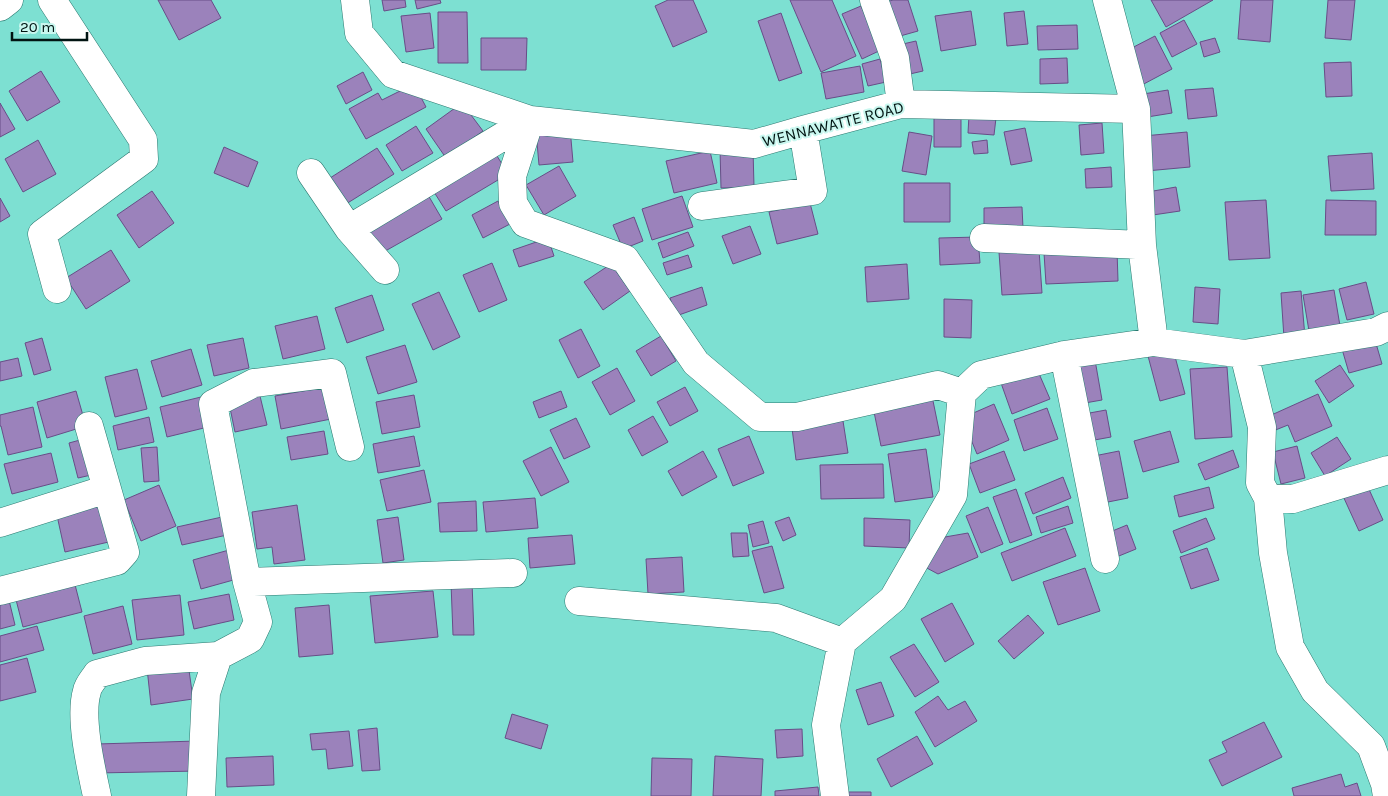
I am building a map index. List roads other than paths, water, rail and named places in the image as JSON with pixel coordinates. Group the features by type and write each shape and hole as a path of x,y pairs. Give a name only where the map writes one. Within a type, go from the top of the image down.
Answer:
{"street":[{"path":"0,7 9,0"},
{"path":"52,0 143,140 144,160 42,234 57,289"},
{"name":"WENNAWATTE ROAD","path":"355,0 359,33 393,74 530,120 754,144 901,104 1136,110"},
{"path":"874,0 895,58 901,104"},
{"path":"1107,0 1136,110 1142,245 1154,342"},
{"path":"350,229 530,120"},
{"path":"530,120 512,176 512,203 525,223 625,259 696,362 760,417 797,417 938,385 962,393"},
{"path":"702,206 813,191 803,130"},
{"path":"311,174 350,229 385,270"},
{"path":"984,238 1142,245"},
{"path":"835,796 826,725 842,642 893,599 953,495 962,393 980,375 1064,355 1154,342 1244,354 1376,332 1388,326"},
{"path":"1244,354 1262,427 1260,483 1268,498 1273,554 1290,648 1315,691 1371,746 1385,784 1387,796"},
{"path":"1064,355 1105,560"},
{"path":"97,796 87,747 84,712 87,690 97,674 145,661 218,656 250,639 258,622 247,582 213,404 254,383 332,373 350,447"},
{"path":"0,591 116,561 125,552 89,426"},
{"path":"1268,498 1293,499 1388,470"},
{"path":"0,521 107,489"},
{"path":"247,582 513,572"},
{"path":"578,601 776,618 842,642"},
{"path":"201,796 206,693 218,656"}]}
